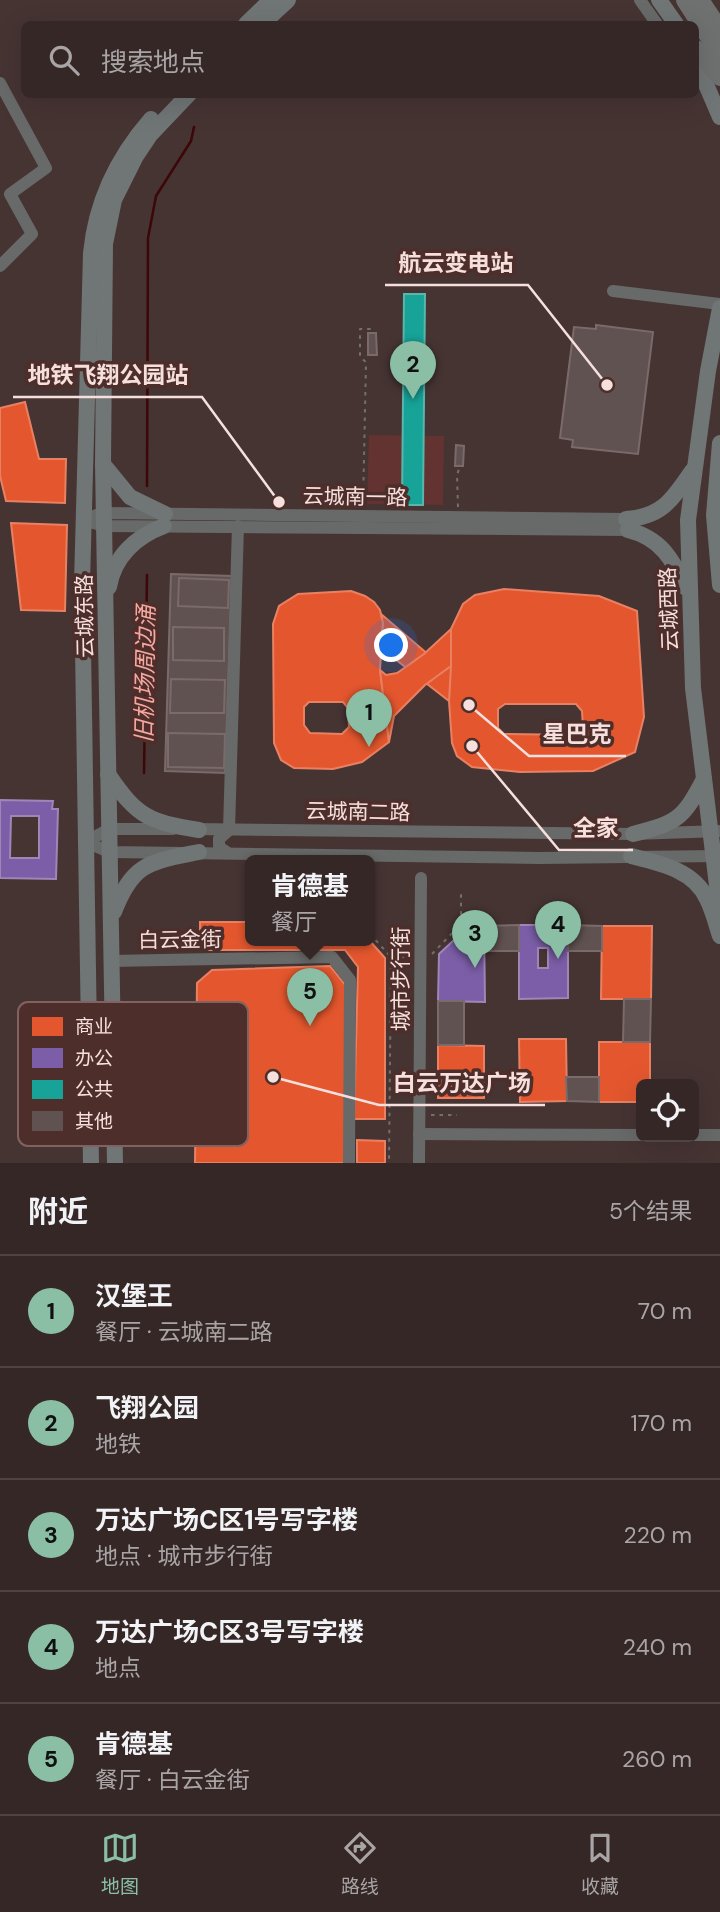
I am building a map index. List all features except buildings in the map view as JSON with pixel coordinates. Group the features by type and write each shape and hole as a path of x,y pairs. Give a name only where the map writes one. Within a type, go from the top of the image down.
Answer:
{"highway":[{"path":"685,0 699,21"},
{"path":"700,0 720,30"},
{"path":"715,0 720,9"},
{"path":"699,22 720,54"},
{"path":"699,54 720,78"}],"main road":[{"path":"249,21 271,0"},
{"path":"265,21 288,0"},
{"path":"659,0 674,21"},
{"path":"699,70 717,109"},
{"name":"云城东路","path":"88,1002 82,583 93,232 104,193 120,159 170,98"},
{"name":"云城东路","path":"111,1002 103,464 103,286 108,223 114,200 136,156 150,135 186,98"},
{"name":"云城西路","path":"720,306 688,520 688,594 693,688 704,779 715,831 720,909"},
{"path":"720,443 714,515 720,585"},
{"path":"103,464 130,497 164,520 127,549 110,579 106,603"},
{"path":"627,525 663,508 694,468"},
{"path":"627,525 663,548 675,564 688,594"},
{"path":"82,583 93,573 105,581"},
{"path":"108,774 123,796 144,815 166,825 199,830"},
{"path":"633,834 664,827 676,820 687,810 704,779 720,790"},
{"path":"110,921 121,892 141,868 200,852"},
{"path":"631,856 661,863 691,880 707,897 720,936"}],"street":[{"path":"640,0 655,21"},
{"path":"0,83 46,168 10,194 32,234 0,266"},
{"path":"699,84 717,109"},
{"path":"613,291 720,306"},
{"name":"云城南一路","path":"83,520 362,517 627,525"},
{"name":"云城南一路","path":"164,520 238,526 627,525"},
{"path":"228,853 219,847 219,839 229,830 238,526"},
{"path":"86,842 109,829"},
{"name":"云城南二路","path":"109,829 633,834 715,831"},
{"path":"86,842 109,852"},
{"name":"云城南二路","path":"109,852 352,855"},
{"name":"云城南二路","path":"375,855 539,858 717,856"},
{"name":"城市步行街","path":"419,1163 421,878"},
{"name":"白云金街","path":"110,961 332,957 351,980 349,1163"},
{"path":"419,1134 636,1135"},
{"path":"699,1135 720,1135"}],"path":[{"path":"362,517 366,362 360,357 360,329 371,329 370,333"},
{"path":"458,518 457,475 460,466"},
{"path":"429,957 461,924 461,892"},
{"path":"375,940 391,957 389,1163"},
{"path":"430,1115 457,1115"}],"shaded area":[{"path":"369,435 444,436 443,505 367,504"}],"waterway":[{"name":"旧机场周边涌","path":"147,486 148,238 156,196 191,141 194,127"},
{"name":"旧机场周边涌","path":"144,773 147,575"}],"place":[{"name":"航云变电站","path":"607,385"},
{"name":"飞翔公园","path":"413,399"},
{"name":"地铁飞翔公园站","path":"279,502"},
{"name":"星巴克","path":"469,705"},
{"name":"全家","path":"472,746"},
{"name":"汉堡王","path":"369,747"},
{"name":"万达广场C区3号写字楼","path":"558,959"},
{"name":"万达广场C区1号写字楼","path":"475,968"},
{"name":"肯德基","path":"310,1026"},
{"name":"白云万达广场","path":"273,1077"}]}
